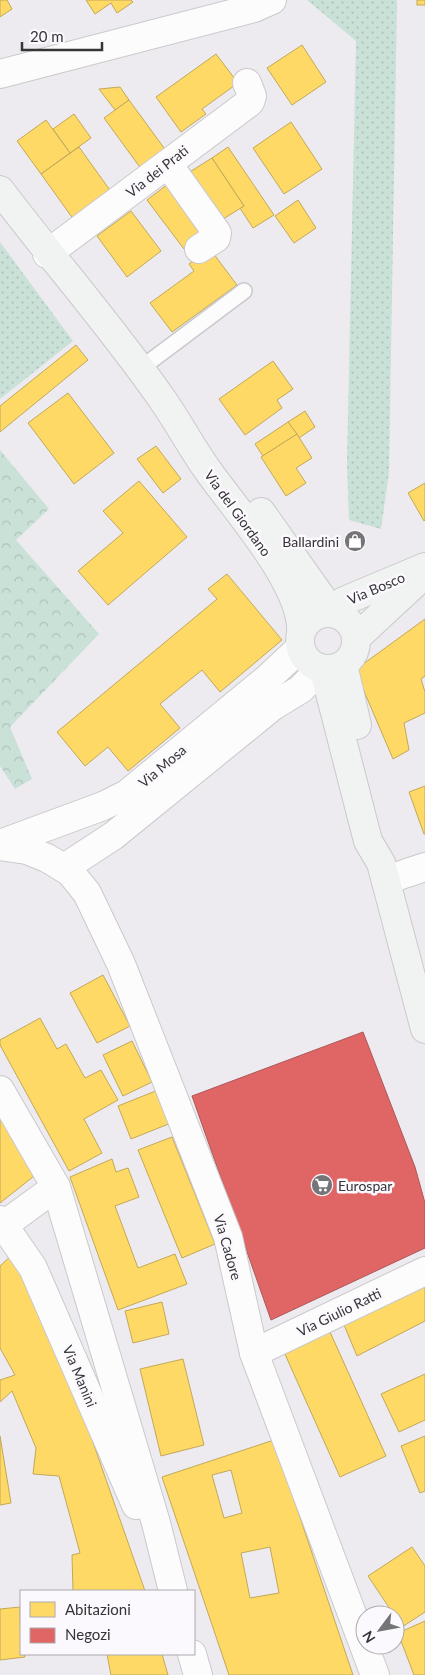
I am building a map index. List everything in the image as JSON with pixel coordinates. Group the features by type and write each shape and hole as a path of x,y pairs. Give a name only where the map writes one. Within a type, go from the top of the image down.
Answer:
{"street":[{"path":"0,74 258,3"},
{"name":"Via dei Prati","path":"47,254 250,102 252,96 247,82"},
{"path":"168,164 217,233 216,238 199,249"},
{"name":"Via del Giordano","path":"0,190 47,254 163,400 207,470 260,542 287,584 301,618 300,639 307,661 329,668"},
{"name":"Via del Giordano","path":"163,400 223,463 298,562 322,598 328,613"},
{"name":"Via Bosco","path":"328,613 344,601 425,567"},
{"name":"Via Bosco","path":"356,638 425,574"},
{"path":"103,806 66,830 56,844 58,865 113,836 273,706 302,689 329,668 354,653 356,638 348,620 328,613 314,616 300,639"},
{"name":"Via Mosa","path":"0,845 103,806 136,788 268,678 300,639"},
{"path":"329,668 368,841 384,872 425,1030"},
{"name":"Via Cadore","path":"0,845 27,850 70,872 88,893 121,964 225,1228 254,1353 376,1675"},
{"path":"384,872 425,867"},
{"name":"Via Manini","path":"0,1090 56,1187 156,1523 172,1590"},
{"name":"Via Manini","path":"56,1187 2,1223 33,1268 172,1590"},
{"name":"Via Giulio Ratti","path":"254,1353 425,1271"},
{"path":"192,1655 198,1675"}],"lane":[{"path":"140,369 244,291"}],"green space":[{"path":"307,0 397,0 389,472 381,529 349,520 347,464 356,41"},
{"path":"0,242 73,341 0,399"},
{"path":"0,450 49,509 16,540 99,634 10,727 32,779 15,789 0,766"}],"building: Abitazioni":[{"path":"0,0 7,0 12,9 0,17"},
{"path":"86,0 131,0 133,2 117,13 111,3 95,14"},
{"path":"417,0 425,0 425,5 417,5"},
{"path":"302,45 326,82 292,105 267,68"},
{"path":"216,54 238,83 202,109 206,114 181,132 156,97"},
{"path":"120,87 129,100 115,110 99,89"},
{"path":"129,100 167,152 142,170 104,118"},
{"path":"74,114 91,138 70,153 53,129"},
{"path":"46,120 70,153 41,174 17,141"},
{"path":"291,122 322,169 284,194 253,148"},
{"path":"79,147 112,193 74,220 41,174"},
{"path":"228,147 274,215 253,228 240,208 244,206 212,158"},
{"path":"212,158 244,206 220,221 188,173"},
{"path":"168,184 205,233 184,249 147,200"},
{"path":"298,200 316,228 294,243 275,216"},
{"path":"131,211 161,251 127,277 97,236"},
{"path":"210,249 237,285 172,332 150,303 194,271 189,264"},
{"path":"76,345 88,360 0,432 0,406"},
{"path":"273,361 293,389 277,400 282,408 245,435 219,399"},
{"path":"68,393 114,453 74,484 28,423"},
{"path":"305,411 315,427 299,438 288,422"},
{"path":"288,422 297,434 263,456 255,444"},
{"path":"297,434 312,458 296,468 306,483 286,496 261,457"},
{"path":"156,446 181,479 163,493 137,459"},
{"path":"139,481 187,537 108,605 78,571 123,533 103,511"},
{"path":"425,483 425,520 424,521 408,493"},
{"path":"227,574 282,640 220,692 202,670 160,704 180,728 128,771 108,747 85,766 57,732 217,599 208,589"},
{"path":"425,619 425,676 421,679 425,692 425,713 404,723 409,750 393,759 355,670"},
{"path":"425,786 425,834 424,834 409,792"},
{"path":"103,975 130,1026 97,1043 70,993"},
{"path":"40,1018 57,1049 66,1044 85,1078 101,1070 118,1100 84,1119 102,1153 69,1171 0,1045 0,1040"},
{"path":"132,1041 152,1082 123,1096 103,1055"},
{"path":"158,1090 171,1123 131,1139 118,1106"},
{"path":"0,1115 43,1169 0,1203"},
{"path":"172,1137 215,1244 182,1258 138,1150"},
{"path":"112,1159 116,1172 128,1168 139,1197 115,1206 138,1268 175,1254 187,1284 118,1310 70,1177"},
{"path":"13,1254 89,1431 145,1590 73,1590 72,1555 80,1553 59,1476 33,1474 36,1448 12,1391 0,1402 0,1380 15,1375 0,1348 0,1266"},
{"path":"425,1280 425,1321 357,1356 342,1320"},
{"path":"162,1302 169,1334 133,1343 125,1311"},
{"path":"330,1332 386,1456 340,1477 284,1352"},
{"path":"183,1359 204,1445 161,1456 140,1369"},
{"path":"425,1374 425,1420 399,1432 381,1394"},
{"path":"0,1436 11,1503 0,1505"},
{"path":"425,1436 425,1491 420,1493 401,1446"},
{"path":"274,1440 353,1675 229,1675 162,1477","holes":["231,1470 242,1513 224,1518 212,1475","270,1547 279,1593 250,1598 241,1553"]},
{"path":"412,1547 425,1566 425,1612 405,1625 405,1605 387,1605 368,1576"},
{"path":"20,1607 20,1655 24,1655 25,1657 0,1660 0,1609"},
{"path":"425,1621 425,1675 414,1675 405,1651 405,1630"},
{"path":"107,1655 162,1655 168,1675 111,1675"}],"building: Negozi":[{"name":"Eurospar","path":"363,1032 415,1167 425,1203 425,1248 271,1320 192,1096"}],"place":[{"name":"Ballardini","path":"355,541"},
{"name":"Eurospar","path":"322,1185"}]}
